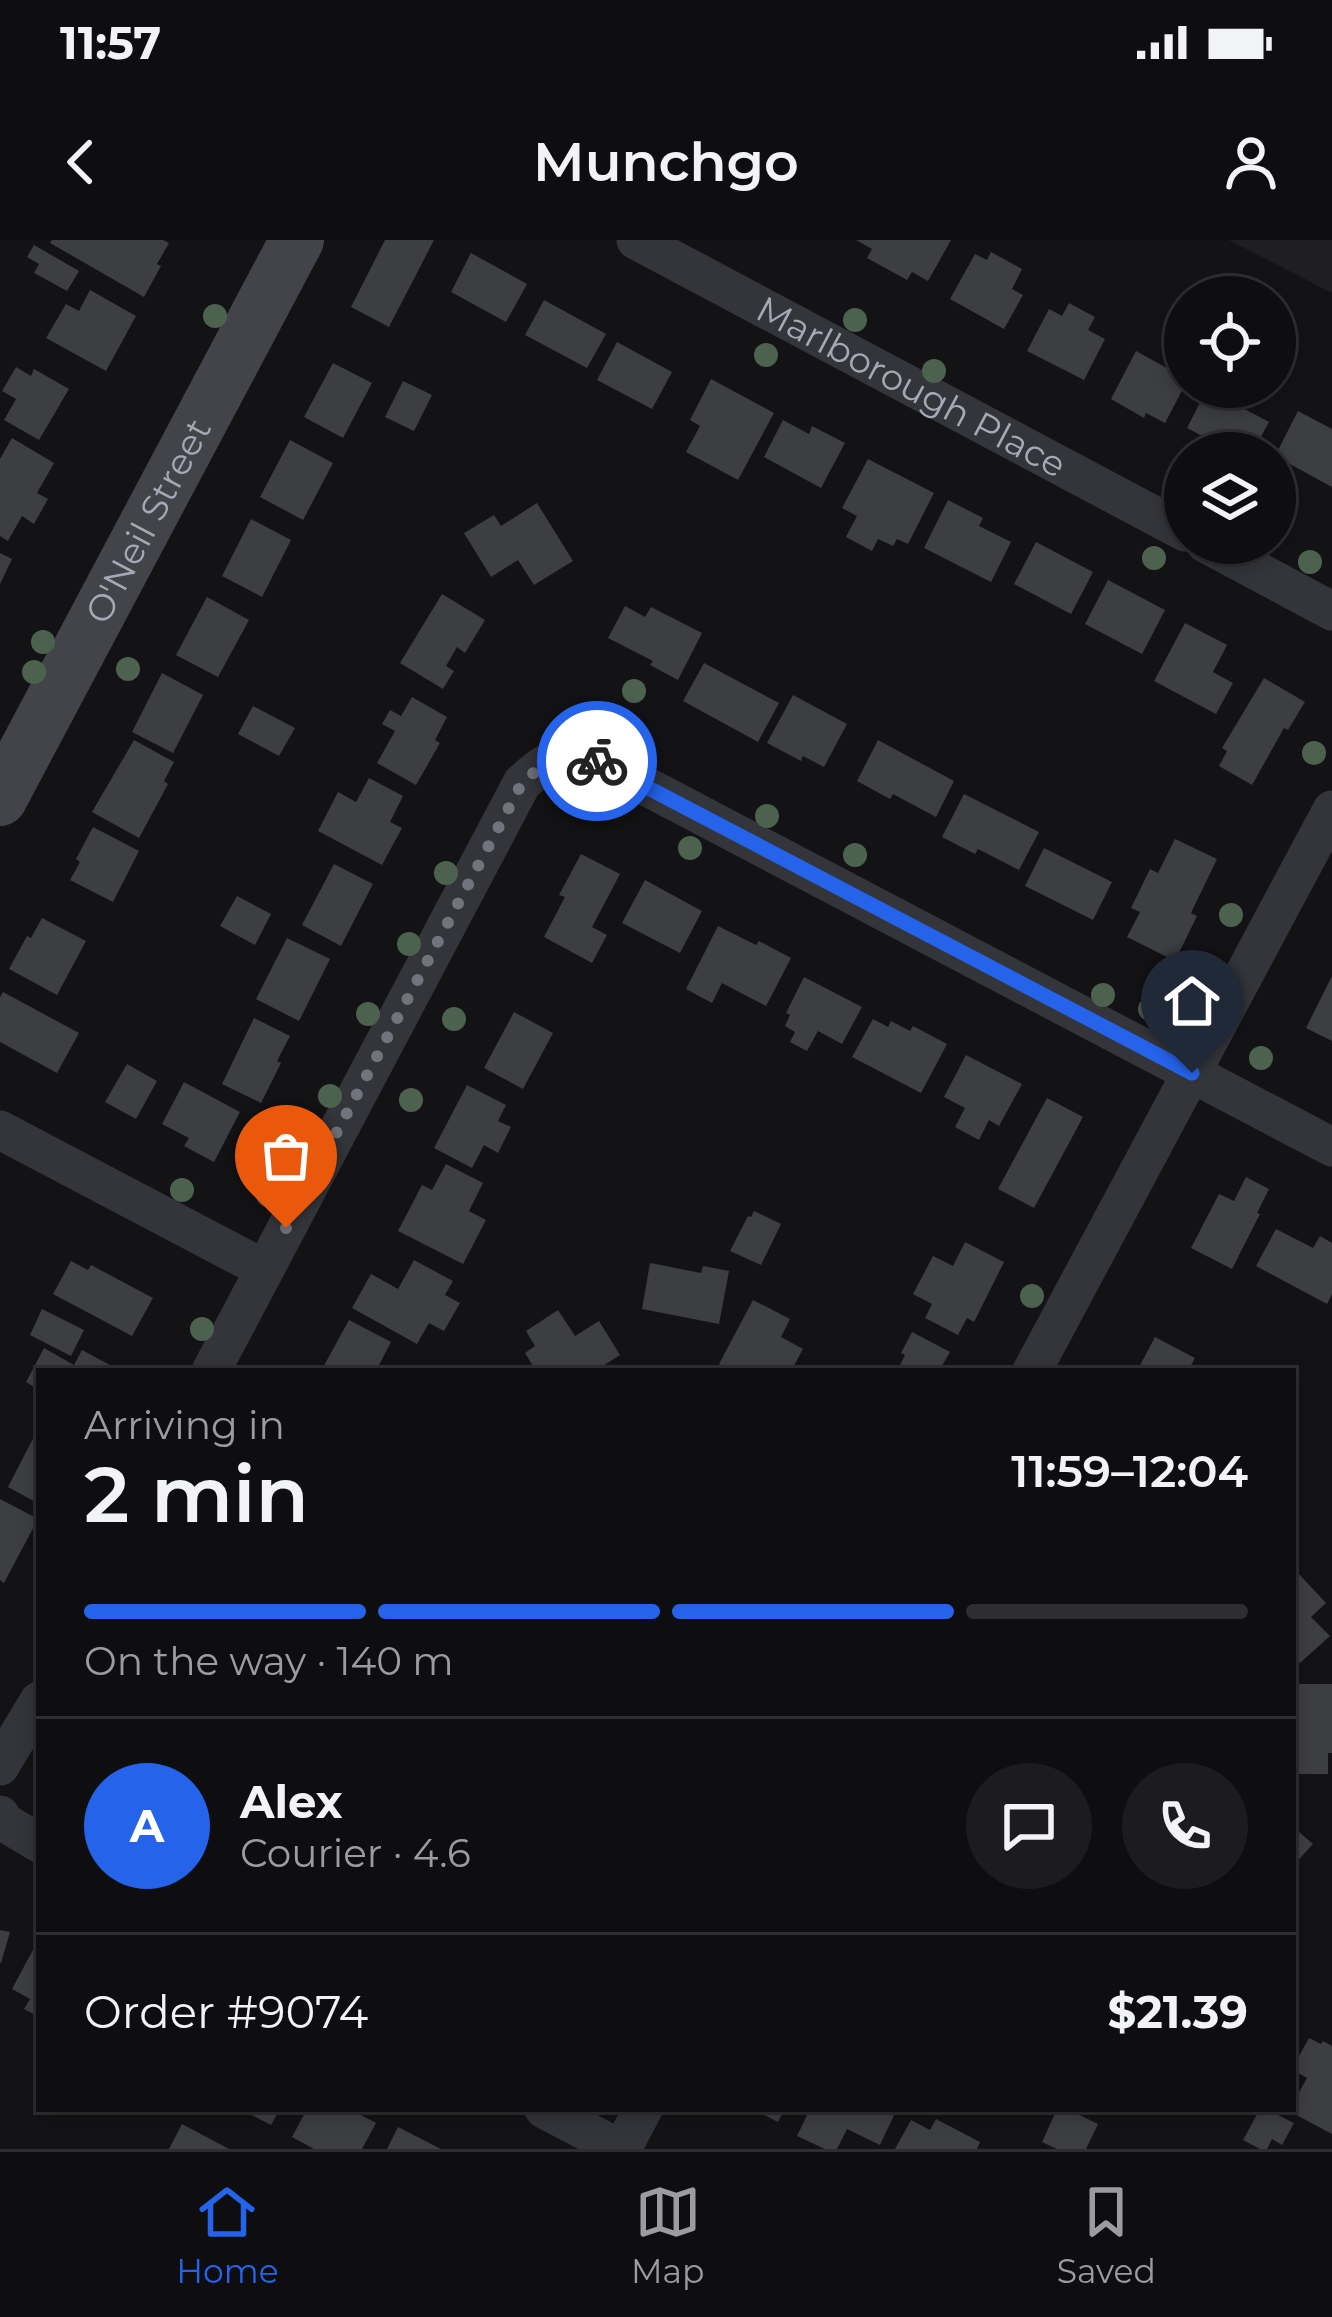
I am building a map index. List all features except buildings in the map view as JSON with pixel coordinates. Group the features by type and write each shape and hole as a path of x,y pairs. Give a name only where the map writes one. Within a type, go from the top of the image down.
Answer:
{"street":[{"name":"O'Neil Street","path":"0,799 297,240"},
{"name":"Marlborough Place","path":"636,240 1164,521"},
{"path":"1245,564 1332,610"},
{"path":"214,1368 522,783 545,762 572,756 600,762 1332,1147"},
{"path":"1034,1368 1332,810"},
{"path":"0,1130 264,1269"},
{"path":"0,1766 36,1706"},
{"path":"550,2112 621,2149 641,2112"}],"shaded area":[{"path":"1229,240 1332,240 1332,293"}],"way so far":[{"path":"286,1228 522,783 545,762 572,756 597,761"}],"route":[{"path":"597,761 1192,1073"}]}
